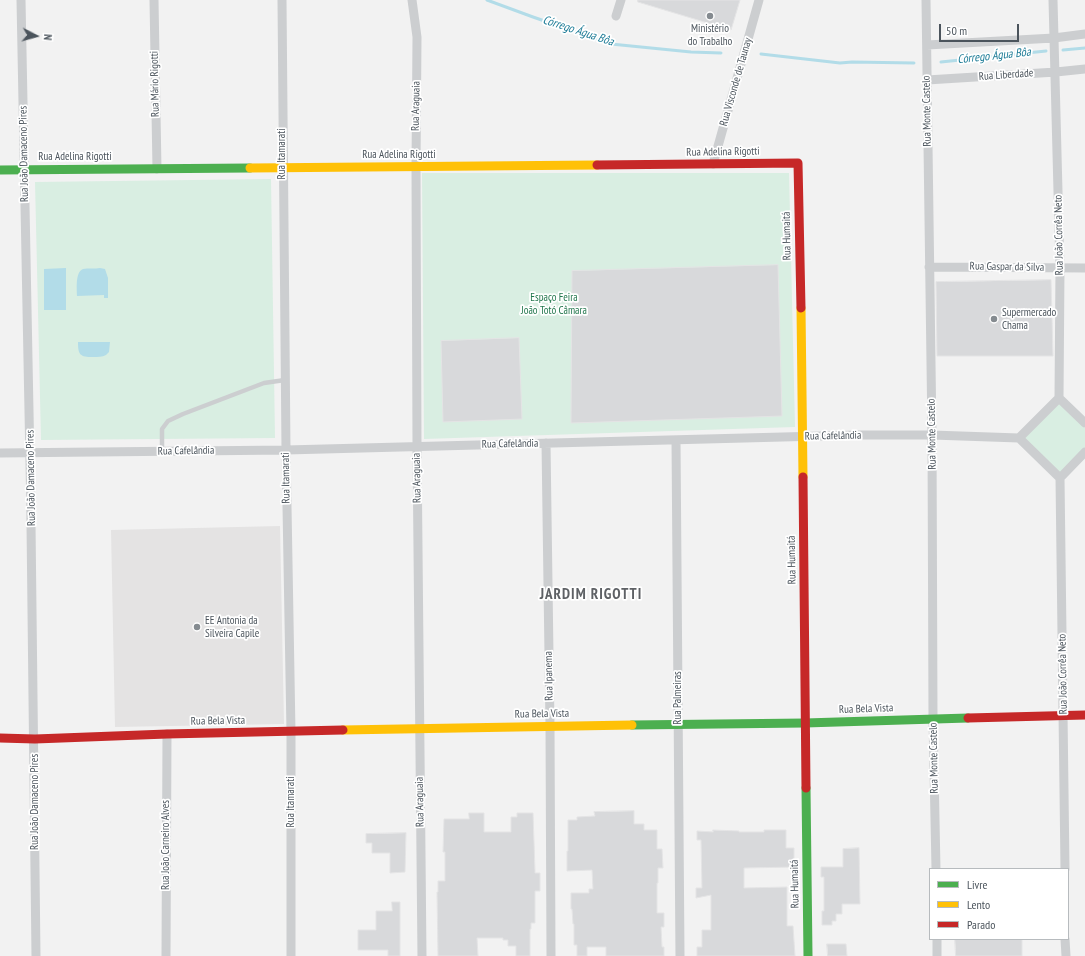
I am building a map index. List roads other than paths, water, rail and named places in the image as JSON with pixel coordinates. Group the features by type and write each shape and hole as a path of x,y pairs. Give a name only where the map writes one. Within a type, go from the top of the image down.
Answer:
{"street":[{"name":"Rua João Damaceno Pires","path":"21,0 31,453 36,956"},
{"name":"Rua Mário Rigotti","path":"154,0 157,169"},
{"name":"Rua Itamarati","path":"282,0 282,168 291,732 291,956"},
{"name":"Rua Araguaia","path":"412,0 417,37 417,447 422,956"},
{"path":"616,16 621,0"},
{"name":"Rua Visconde de Taunay","path":"713,164 759,0"},
{"name":"Rua Monte Castelo","path":"926,0 932,435 933,719 936,868"},
{"path":"1053,0 1054,38"},
{"path":"927,45 1054,38 1085,34"},
{"name":"Rua João Corrêa Neto","path":"1054,38 1060,268 1059,398"},
{"name":"Rua Liberdade","path":"927,80 1085,69"},
{"name":"Rua Adelina Rigotti","path":"0,170 798,163"},
{"name":"Rua Humaitá","path":"798,163 803,437 808,956"},
{"name":"Rua Gaspar da Silva","path":"929,266 1085,268"},
{"path":"1085,423 1059,398 1019,438 1060,478 1085,452"},
{"name":"Rua Cafelândia","path":"0,453 286,450 932,435 1019,438"},
{"name":"Rua Palmeiras","path":"676,440 680,956"},
{"name":"Rua Ipanema","path":"546,443 550,726 551,956"},
{"name":"Rua João Corrêa Neto","path":"1060,478 1065,868"},
{"name":"Rua Bela Vista","path":"0,738 35,739 166,734 420,730 550,726 806,723 1085,715"},
{"name":"Rua João Carneiro Alves","path":"166,734 166,956"},
{"path":"937,940 937,956"},
{"path":"1065,940 1066,956"}],"lane":[{"path":"162,451 162,429 168,421 264,383 285,380"}],"water":[{"path":"66,268 66,310 44,310 44,269"},
{"path":"83,269 105,269 108,278 108,298 104,298 104,295 77,296 77,281 80,271"},
{"path":"78,342 110,342 109,352 100,357 83,356 79,352"}],"waterway":[{"name":"Córrego Água Bôa","path":"487,0 611,44 691,52 721,53"},
{"name":"Córrego Água Bôa","path":"1063,50 1085,48"},
{"name":"Córrego Água Bôa","path":"941,62 1046,51"},
{"name":"Córrego Água Bôa","path":"761,54 840,63 914,63"}],"place":[{"name":"Ministério do Trabalho","path":"710,16"},
{"name":"Supermercado Chama","path":"994,319"},
{"name":"EE Antonia da Silveira Capile","path":"197,627"}],"district":[{"name":"JARDIM RIGOTTI","path":"591,595"}],"park label":[{"name":"Espaço Feira João Totó Câmara","path":"554,304"}]}
